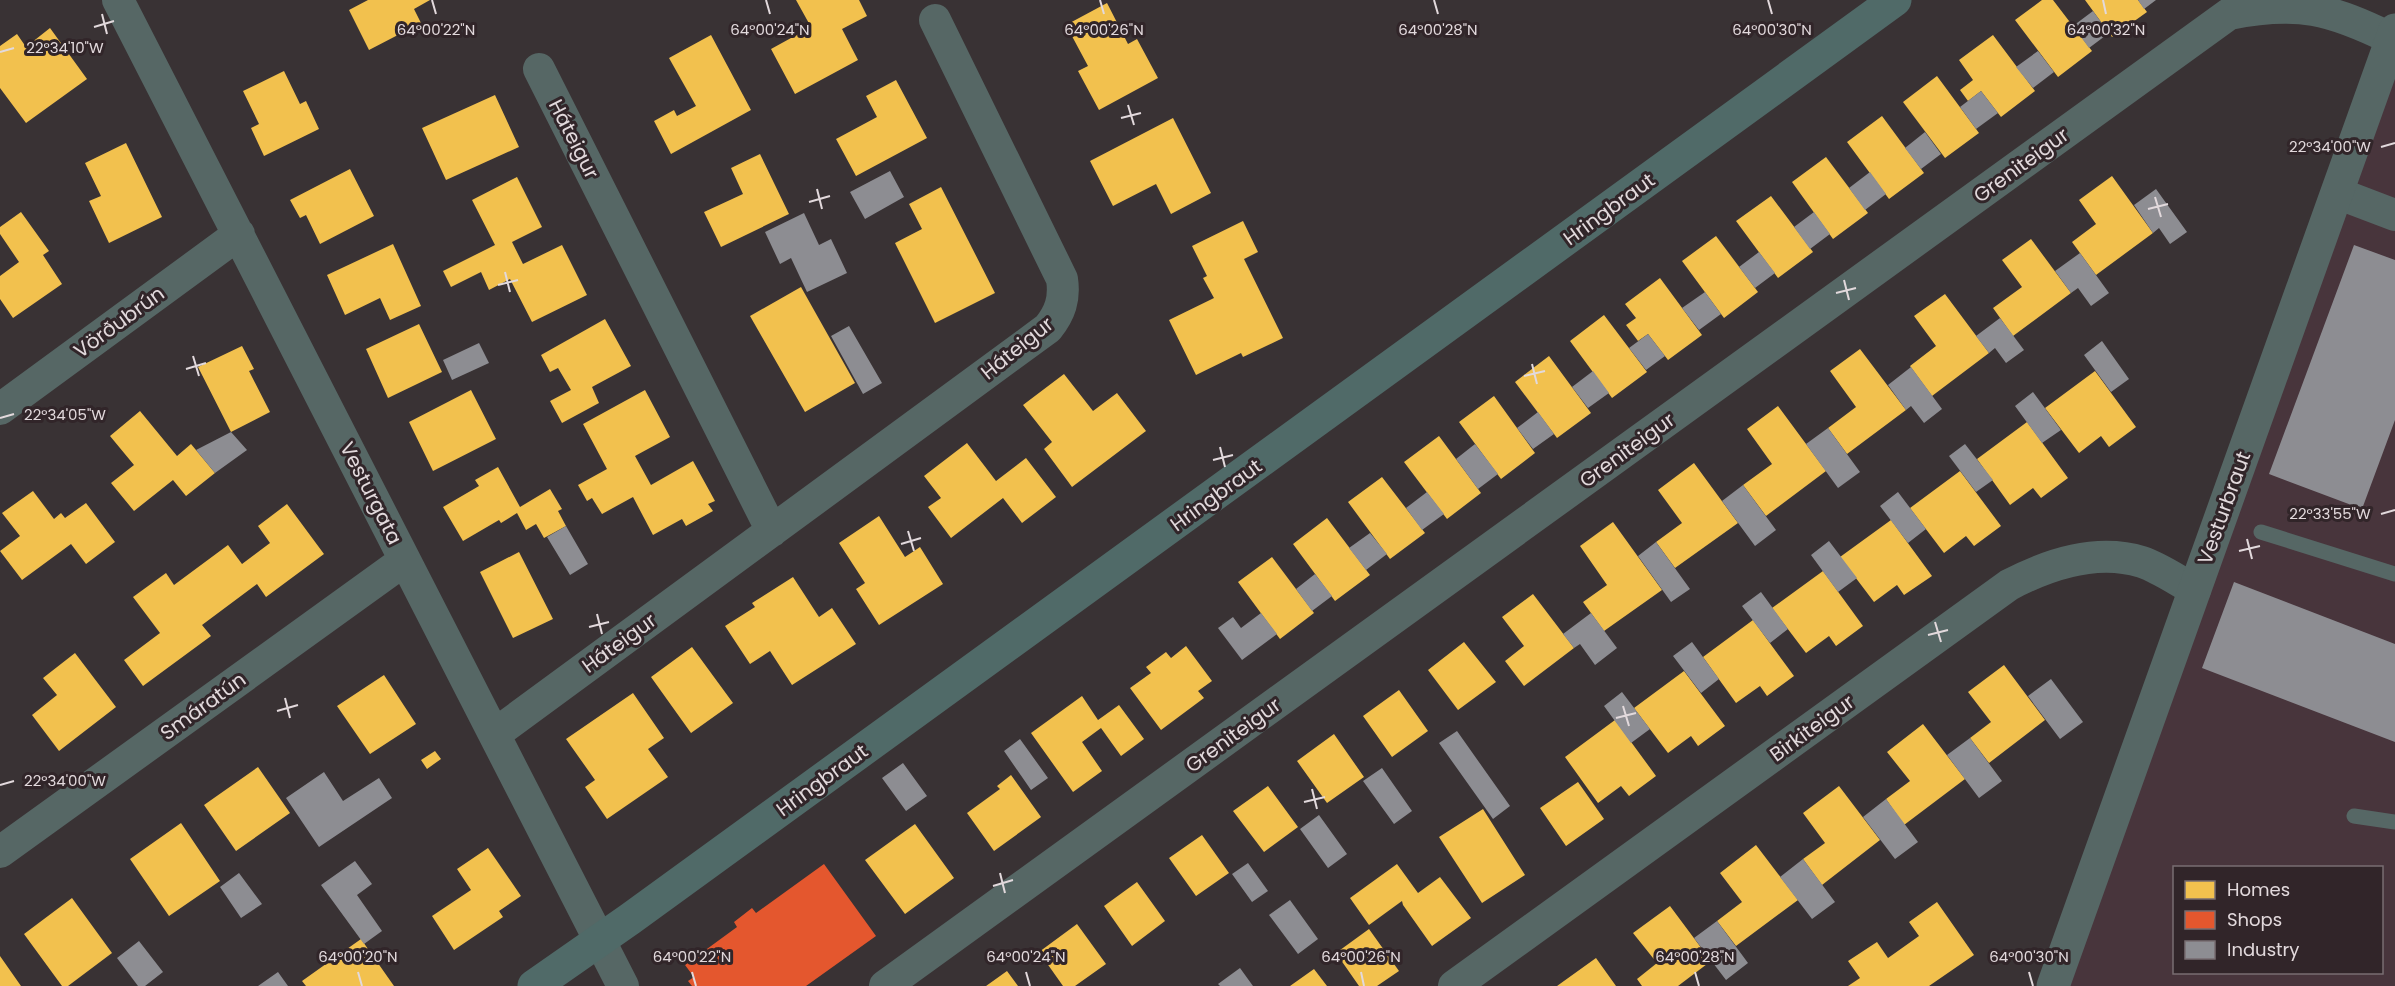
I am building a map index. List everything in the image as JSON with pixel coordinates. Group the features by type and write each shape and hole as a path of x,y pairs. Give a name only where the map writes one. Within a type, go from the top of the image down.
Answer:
{"main road":[{"name":"Hringbraut","path":"534,986 1340,405 1895,0"}],"street":[{"name":"Vesturgata","path":"118,0 623,986"},
{"name":"Greniteigur","path":"885,986 2229,14 2249,6 2270,2 2303,2 2328,8 2394,34"},
{"name":"Háteigur","path":"495,734 1048,328 1057,317 1064,291 1057,268 935,20"},
{"name":"Vesturbraut","path":"2053,986 2394,34"},
{"name":"Háteigur","path":"539,69 772,531"},
{"path":"2337,193 2395,214"},
{"name":"Vörðubrún","path":"0,409 238,234"},
{"name":"Birkiteigur","path":"1454,986 2009,585 2030,574 2078,560 2121,559 2141,562 2194,590"},
{"name":"Smáratún","path":"0,852 405,560"}],"lane":[{"path":"2261,532 2395,574"},
{"path":"2354,816 2395,822"}],"shaded area":[{"path":"2395,30 2395,986 2053,986"}],"building: Homes":[{"path":"368,0 430,0 414,9 421,23 369,50 349,10"},
{"path":"796,0 859,0 867,16 842,29 858,60 795,94 771,49 811,27"},
{"path":"2042,0 2053,0 2092,51 2058,77 2015,20"},
{"path":"2085,0 2138,0 2147,12 2112,37"},
{"path":"1107,3 1128,44 1137,39 1158,78 1099,110 1078,71 1088,66 1066,25"},
{"path":"50,28 87,79 26,123 0,88 0,46 17,34 26,47"},
{"path":"711,35 751,110 671,154 654,121 674,110 677,116 696,106 669,58"},
{"path":"1993,35 2035,91 2001,117 1981,91 1968,101 1960,90 1973,80 1959,60"},
{"path":"284,71 300,104 306,101 319,129 264,156 251,128 259,124 243,91"},
{"path":"1937,76 1979,133 1945,158 1903,102"},
{"path":"896,80 927,138 856,176 836,139 877,117 866,96"},
{"path":"495,95 519,147 446,180 422,128"},
{"path":"1882,116 1924,173 1889,199 1847,142"},
{"path":"1173,118 1211,193 1171,214 1156,184 1113,206 1090,161"},
{"path":"126,143 162,217 109,243 89,201 101,196 85,163"},
{"path":"760,154 789,214 721,247 704,212 743,194 731,168"},
{"path":"1826,157 1868,213 1833,239 1792,182"},
{"path":"350,169 374,216 320,244 306,215 300,218 290,200"},
{"path":"2112,176 2153,233 2096,275 2072,242 2096,224 2079,200"},
{"path":"517,177 542,227 512,242 523,264 562,245 587,295 532,322 510,279 489,290 481,272 451,287 443,271 495,245 472,200"},
{"path":"941,187 995,293 935,323 895,243 922,229 909,204"},
{"path":"1771,196 1813,252 1778,278 1736,221"},
{"path":"21,212 49,251 43,255 62,284 13,318 0,299 0,276 19,262 0,234 0,227"},
{"path":"1243,221 1258,252 1244,259 1283,338 1243,357 1241,353 1196,375 1169,320 1214,298 1203,278 1207,276 1192,246"},
{"path":"1716,236 1758,292 1724,318 1682,261"},
{"path":"2031,239 2071,293 2013,336 1993,308 2022,287 2002,260"},
{"path":"393,244 421,306 390,320 380,298 345,315 327,275"},
{"path":"1660,278 1702,335 1668,360 1648,334 1638,341 1626,325 1636,318 1625,304"},
{"path":"801,287 855,383 805,412 750,316"},
{"path":"1945,294 1989,353 1932,396 1910,366 1936,346 1914,316"},
{"path":"1604,315 1647,372 1612,398 1570,341"},
{"path":"605,319 631,366 592,387 599,403 562,423 550,401 571,390 558,368 550,372 541,355"},
{"path":"419,324 442,372 388,398 366,349"},
{"path":"242,346 254,369 249,371 270,412 231,432 198,367"},
{"path":"1860,349 1906,410 1847,454 1828,428 1856,407 1830,371"},
{"path":"1549,356 1591,413 1557,438 1515,382"},
{"path":"2095,371 2136,427 2109,447 2101,436 2079,453 2045,408"},
{"path":"1064,374 1093,411 1117,393 1146,431 1072,487 1044,449 1052,442 1023,405"},
{"path":"471,390 496,439 433,471 409,422"},
{"path":"645,390 670,437 635,456 651,485 693,461 715,501 708,504 713,511 686,526 682,519 653,535 633,497 602,514 592,498 587,501 578,485 607,469 583,424"},
{"path":"1494,396 1535,453 1501,479 1459,422"},
{"path":"1778,406 1826,471 1766,516 1743,485 1772,464 1747,429"},
{"path":"140,411 177,456 191,444 215,473 186,496 173,480 134,511 111,483 134,465 110,436"},
{"path":"2027,422 2068,478 2041,498 2033,488 2010,505 1977,459"},
{"path":"1439,436 1481,493 1447,519 1404,462"},
{"path":"967,443 996,481 1026,458 1056,497 1022,523 1003,498 951,538 928,507 941,498 924,476"},
{"path":"1694,463 1738,523 1675,568 1656,542 1682,523 1658,490"},
{"path":"498,467 520,507 550,489 562,509 558,511 566,526 544,538 536,524 526,530 517,513 501,523 499,520 463,541 443,507 479,486 475,480"},
{"path":"1960,471 2001,526 1974,546 1966,536 1944,553 1910,508"},
{"path":"1382,477 1425,533 1390,559 1348,502"},
{"path":"33,491 54,519 61,513 65,518 86,503 115,542 86,564 71,544 22,580 0,551 20,536 2,513"},
{"path":"287,504 324,554 266,597 257,584 202,625 211,636 143,686 124,660 160,633 133,597 166,573 174,585 228,545 242,564 270,543 258,526"},
{"path":"879,516 905,557 920,547 943,584 879,625 856,589 865,583 839,543"},
{"path":"1327,518 1370,575 1335,601 1293,544"},
{"path":"1891,520 1932,576 1904,595 1897,585 1874,602 1840,557"},
{"path":"1613,522 1662,590 1604,631 1583,602 1607,585 1580,546"},
{"path":"519,552 553,619 513,638 480,572"},
{"path":"1272,557 1314,613 1280,639 1238,582"},
{"path":"1823,571 1863,626 1836,646 1829,636 1806,653 1772,608"},
{"path":"793,577 819,617 832,608 856,644 792,685 770,651 750,664 725,626 755,607 752,603"},
{"path":"1533,594 1574,648 1524,686 1505,661 1524,646 1502,617"},
{"path":"1753,620 1794,676 1767,696 1760,686 1736,703 1703,657"},
{"path":"1464,642 1496,682 1458,710 1428,670"},
{"path":"1186,646 1212,681 1198,691 1204,698 1161,730 1130,688 1151,673 1146,667 1166,652 1171,658"},
{"path":"692,647 733,703 691,733 651,677"},
{"path":"75,653 116,707 59,751 32,715 57,695 43,678"},
{"path":"2004,665 2045,720 1989,763 1970,738 1991,722 1968,692"},
{"path":"1684,671 1725,726 1698,746 1691,736 1668,753 1634,708"},
{"path":"384,675 416,724 370,754 337,706"},
{"path":"1399,690 1428,731 1392,757 1363,716"},
{"path":"633,693 664,738 648,749 668,777 607,819 585,787 595,780 566,739"},
{"path":"1082,696 1098,720 1119,705 1144,739 1121,756 1101,728 1082,742 1102,771 1073,792 1031,733"},
{"path":"1615,720 1656,776 1629,796 1621,786 1598,803 1565,757"},
{"path":"1923,724 1965,779 1904,825 1886,799 1910,781 1887,752"},
{"path":"1334,734 1364,777 1327,803 1297,761"},
{"path":"435,751 441,759 427,769 421,760"},
{"path":"258,767 290,813 236,851 204,805"},
{"path":"1011,775 1041,817 994,851 967,813 1000,789 997,786"},
{"path":"1578,782 1604,819 1566,846 1540,808"},
{"path":"1268,786 1298,827 1264,852 1233,811"},
{"path":"1839,786 1880,840 1822,885 1803,859 1825,843 1803,813"},
{"path":"1483,809 1525,875 1482,903 1439,837"},
{"path":"181,823 220,881 169,916 130,859"},
{"path":"915,824 954,878 905,914 865,860"},
{"path":"1202,835 1229,873 1196,896 1169,858"},
{"path":"1756,845 1798,900 1736,946 1717,921 1742,902 1720,873"},
{"path":"488,848 521,896 499,911 503,917 454,950 432,916 471,890 457,869"},
{"path":"1397,864 1418,893 1440,877 1471,918 1432,946 1402,901 1369,925 1350,898"},
{"path":"1137,882 1165,921 1132,946 1104,906"},
{"path":"72,898 112,953 68,986 62,986 24,934"},
{"path":"1937,902 1974,955 1929,986 1848,986 1860,978 1848,961 1877,942 1888,958 1919,936 1909,922"},
{"path":"1670,906 1711,961 1678,986 1642,986 1637,979 1657,963 1633,933"},
{"path":"1077,924 1106,964 1075,986 1063,986 1039,952"},
{"path":"1369,929 1399,971 1377,986 1359,986 1336,953"},
{"path":"361,939 394,986 306,986 302,981"},
{"path":"0,956 21,986 0,986"},
{"path":"1596,958 1616,986 1557,986"},
{"path":"1314,969 1327,986 1290,986"},
{"path":"1007,971 1018,986 986,986"}],"building: Shops":[{"path":"824,864 876,936 806,986 692,986 688,981 694,977 685,965 737,927 734,922 752,908 756,913"}],"building: Industry":[{"path":"2138,0 2156,0 2144,9"},
{"path":"2093,11 2109,33 2089,48 2073,26"},
{"path":"2038,51 2054,72 2033,88 2016,67"},
{"path":"1981,91 1998,113 1976,129 1960,107"},
{"path":"1925,132 1941,154 1921,169 1905,148"},
{"path":"890,171 904,197 865,219 850,192"},
{"path":"1870,172 1886,194 1865,210 1849,188"},
{"path":"2156,189 2187,232 2170,244 2159,228 2153,233 2134,205"},
{"path":"1814,212 1830,234 1810,249 1794,227"},
{"path":"804,213 819,245 831,239 847,273 807,292 791,258 780,264 765,232"},
{"path":"2354,245 2395,260 2395,420 2362,509 2269,474"},
{"path":"1759,252 1775,273 1755,288 1739,267"},
{"path":"2080,253 2109,293 2091,306 2078,288 2071,293 2055,271"},
{"path":"1705,292 1721,314 1699,330 1682,308"},
{"path":"2000,318 2024,350 2006,363 1995,348 1989,353 1976,336"},
{"path":"849,326 882,383 863,394 831,336"},
{"path":"1648,334 1665,356 1646,370 1629,348"},
{"path":"2102,341 2129,379 2111,392 2084,355"},
{"path":"479,343 489,363 452,380 443,360"},
{"path":"1911,367 1942,409 1924,423 1911,406 1906,410 1888,385"},
{"path":"1593,371 1609,393 1588,408 1572,387"},
{"path":"2033,392 2061,430 2042,443 2015,406"},
{"path":"1538,412 1554,434 1533,449 1517,428"},
{"path":"1828,428 1860,472 1838,488 1806,444"},
{"path":"231,432 247,450 215,473 196,450"},
{"path":"1475,444 1498,474 1478,489 1456,459"},
{"path":"1965,444 1993,480 1976,492 1949,456"},
{"path":"1743,485 1776,530 1755,546 1722,501"},
{"path":"1427,492 1444,514 1422,530 1406,508"},
{"path":"1898,492 1926,529 1908,543 1880,506"},
{"path":"566,526 588,564 570,575 547,537"},
{"path":"1370,533 1387,554 1366,570 1349,548"},
{"path":"1829,541 1857,578 1838,592 1811,555"},
{"path":"1656,542 1690,589 1671,602 1638,556"},
{"path":"1315,574 1332,596 1312,611 1296,589"},
{"path":"2234,582 2395,644 2395,742 2202,668"},
{"path":"1761,592 1788,629 1770,643 1742,606"},
{"path":"1261,613 1277,634 1242,660 1218,628 1233,617 1241,628"},
{"path":"1591,613 1617,648 1595,665 1580,644 1574,648 1563,634"},
{"path":"1692,642 1719,679 1701,693 1673,656"},
{"path":"2051,679 2083,722 2060,739 2028,696"},
{"path":"1622,692 1650,729 1631,743 1604,706"},
{"path":"1457,731 1510,806 1493,819 1439,743"},
{"path":"1970,738 2002,781 1979,798 1947,755"},
{"path":"1020,739 1048,778 1031,790 1004,751"},
{"path":"903,763 927,796 906,811 882,778"},
{"path":"1382,768 1412,811 1394,824 1363,781"},
{"path":"324,772 343,801 379,778 392,798 319,847 286,798"},
{"path":"1886,799 1918,842 1895,859 1863,817"},
{"path":"1319,815 1347,854 1328,868 1300,829"},
{"path":"1803,859 1835,902 1812,919 1780,877"},
{"path":"355,861 372,884 357,895 382,931 364,944 321,885"},
{"path":"1248,863 1268,891 1252,902 1232,874"},
{"path":"239,873 262,904 241,918 220,887"},
{"path":"1290,900 1318,939 1298,954 1269,915"},
{"path":"1717,921 1748,963 1726,980 1694,938"},
{"path":"139,941 163,972 145,986 138,986 117,958"},
{"path":"1240,968 1253,986 1220,986 1218,984"},
{"path":"278,972 288,986 258,986"}]}
